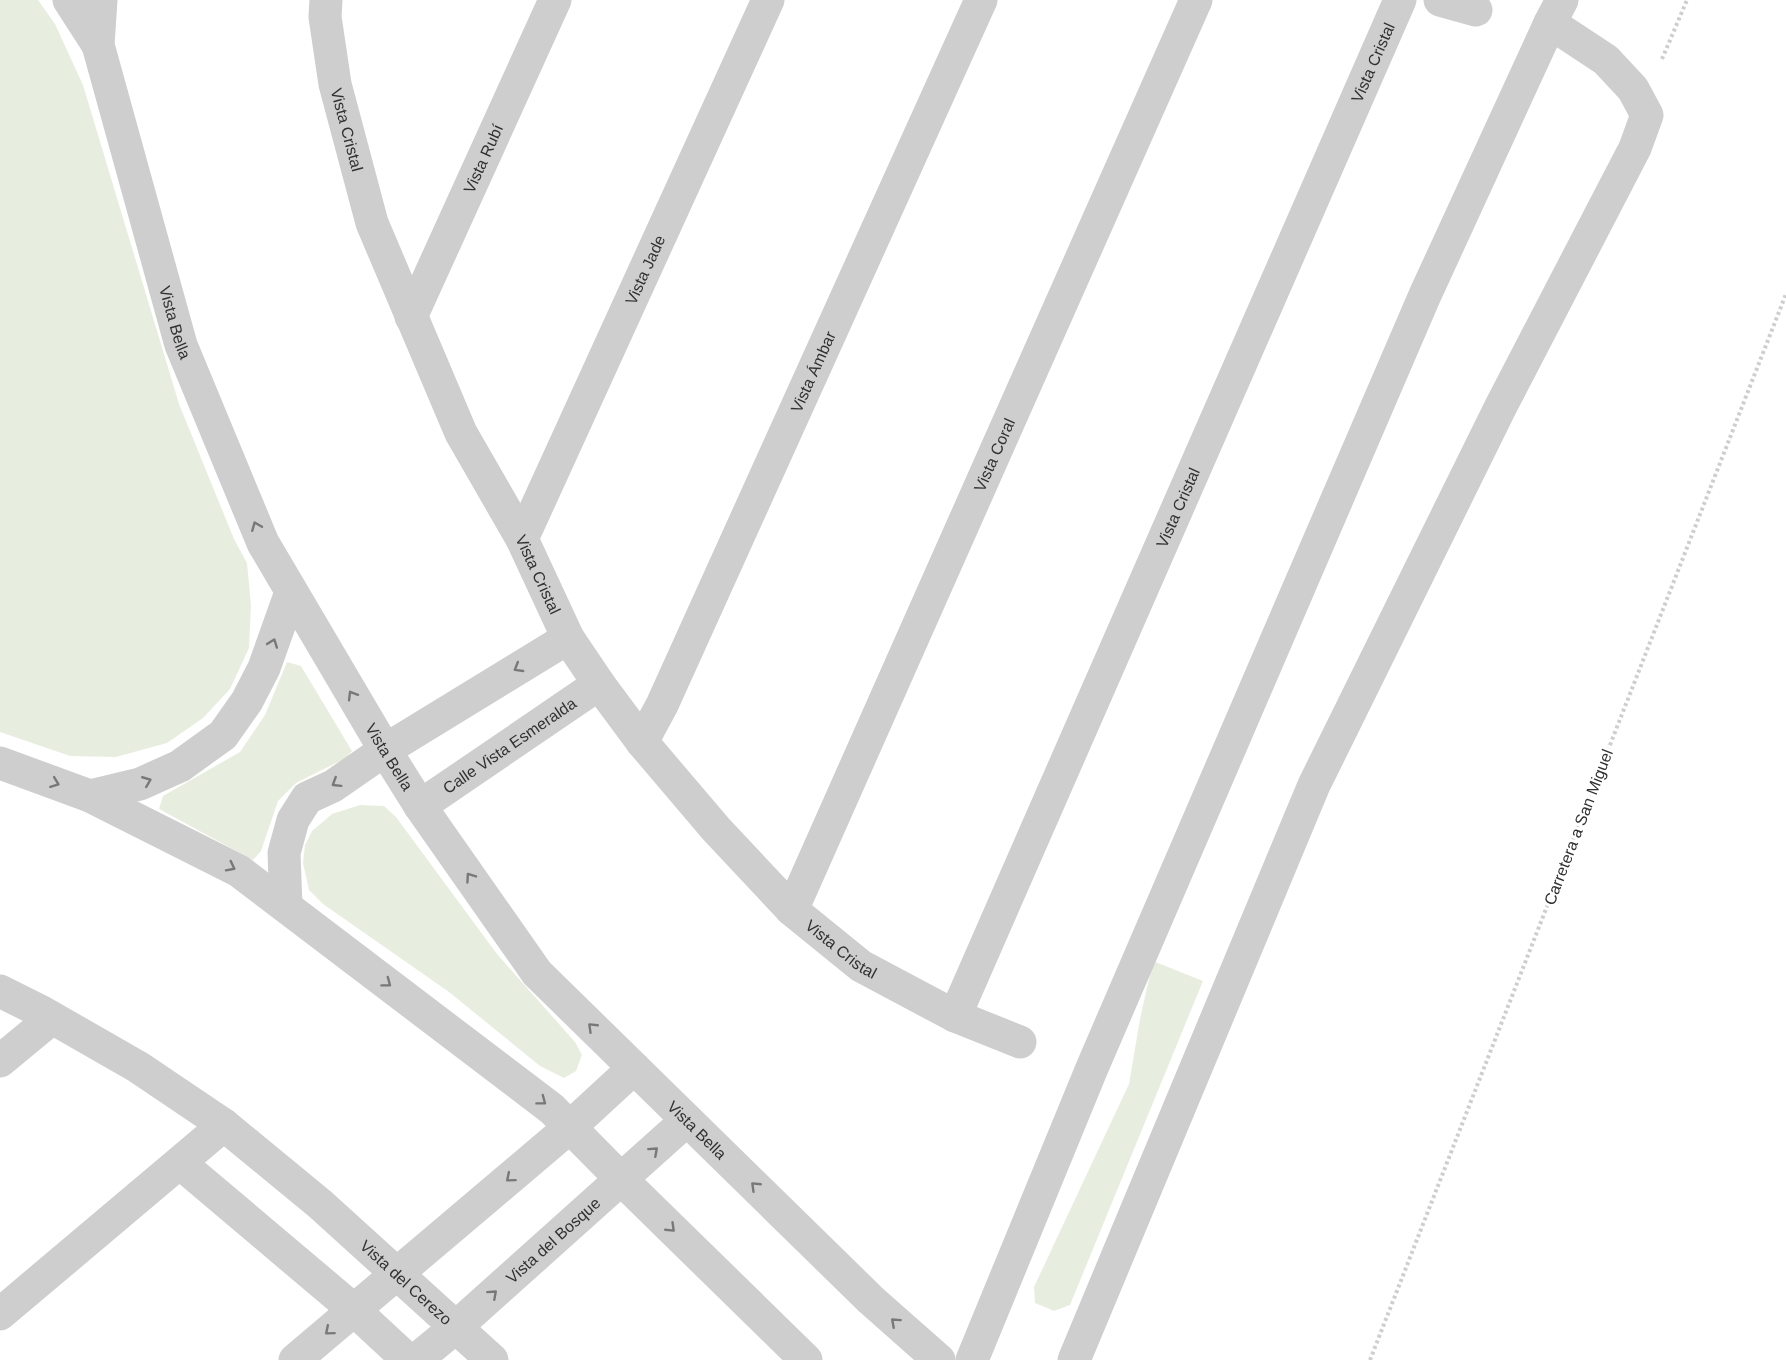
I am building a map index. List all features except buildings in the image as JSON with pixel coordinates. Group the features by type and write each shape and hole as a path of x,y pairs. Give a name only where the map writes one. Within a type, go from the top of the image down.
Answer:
{"street":[{"path":"69,0 98,45"},
{"name":"Vista Bella","path":"101,0 98,45 181,345 263,543 385,750 420,806 537,973 870,1300 939,1360"},
{"name":"Vista Cristal","path":"326,0 325,18 335,84 372,222 461,433 522,539 568,638 642,742 716,830 792,910 861,966 955,1016 1020,1042"},
{"name":"Vista Rubí","path":"411,317 555,0"},
{"name":"Vista Jade","path":"522,539 768,0"},
{"name":"Vista Ámbar","path":"642,742 662,705 981,0"},
{"name":"Vista Coral","path":"792,910 1196,0"},
{"name":"Vista Cristal","path":"955,1016 1400,0"},
{"path":"1440,0 1476,10"},
{"path":"972,1360 1092,1068 1420,306 1556,11 1633,89 1647,115 1635,148 1501,406 1314,785 1074,1360"},
{"path":"90,796 140,784 180,766 223,735 247,701 264,668 291,592"},
{"path":"286,906 284,853 293,820 307,798 333,786 385,750 568,638"},
{"name":"Calle Vista Esmeralda","path":"420,806 599,684"},
{"path":"0,763 90,796 239,870 542,1102 806,1360"},
{"name":"Vista del Cerezo","path":"0,991 138,1066 224,1125 320,1204 492,1360"},
{"path":"0,1061 52,1018"},
{"path":"295,1360 570,1127 634,1068"},
{"name":"Vista del Bosque","path":"416,1360 622,1180 687,1120"},
{"path":"0,1314 224,1125"},
{"path":"180,1163 354,1310 408,1360"}],"path":[{"path":"1662,59 1687,0"},
{"name":"Carretera a San Miguel","path":"1370,1360 1786,294"}],"green space":[{"path":"0,0 38,0 55,24 83,85 179,404 234,539 247,563 251,605 249,648 230,689 203,718 167,743 116,757 70,756 0,732"},
{"path":"287,662 301,666 352,751 346,758 296,783 278,801 261,851 253,860 159,809 163,796 240,752 265,715"},
{"path":"360,805 384,806 396,817 497,954 575,1042 582,1055 576,1071 564,1078 540,1066 449,992 323,904 309,890 303,863 305,845 312,831 332,814"},
{"path":"1153,961 1203,981 1070,1305 1054,1311 1035,1303 1034,1287 1129,1084"}]}
